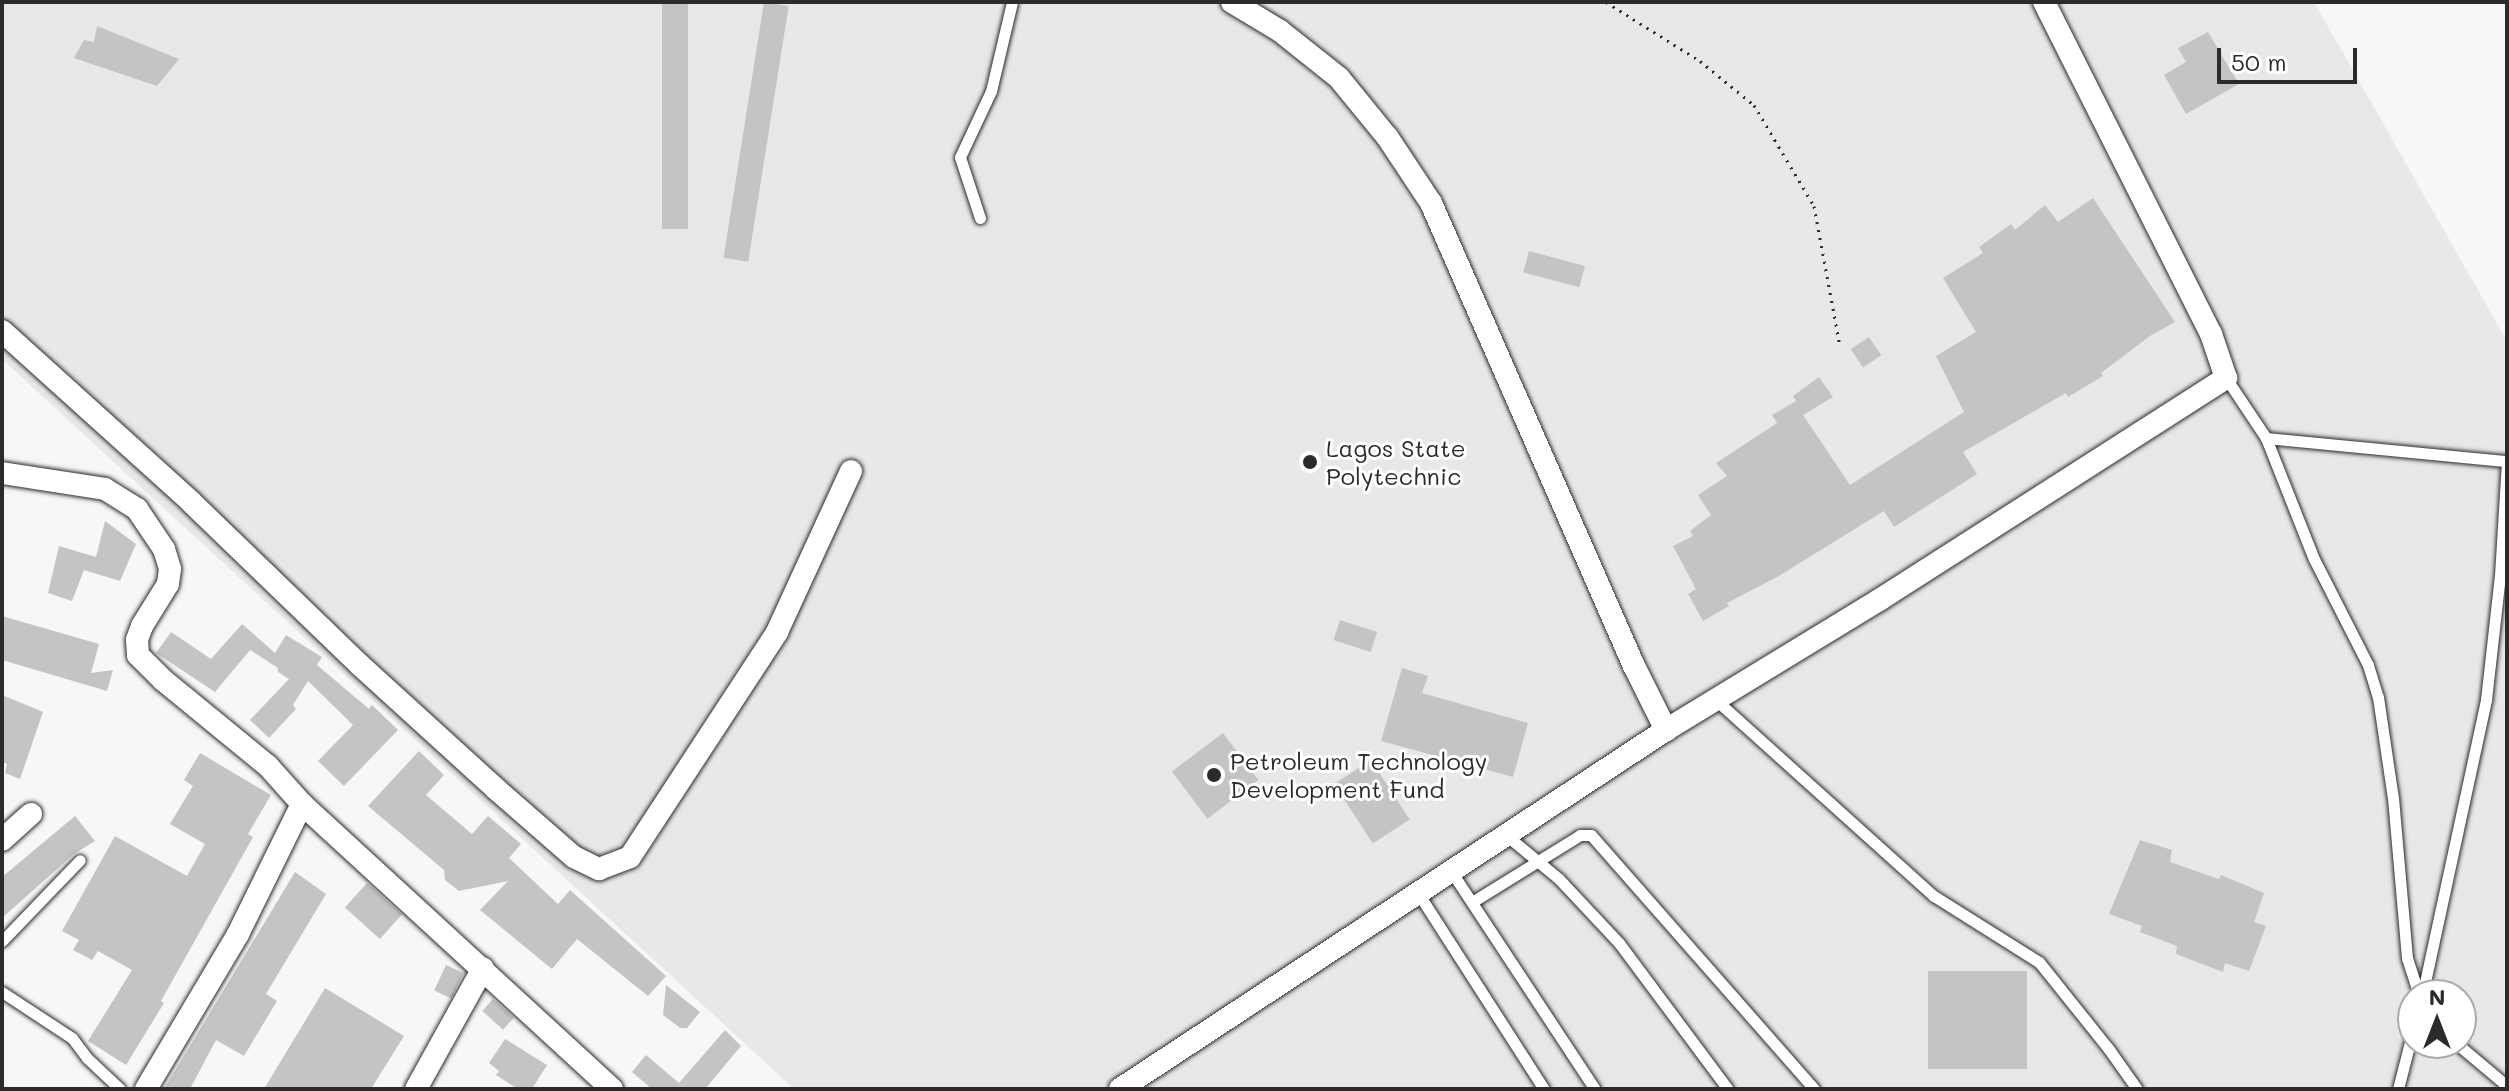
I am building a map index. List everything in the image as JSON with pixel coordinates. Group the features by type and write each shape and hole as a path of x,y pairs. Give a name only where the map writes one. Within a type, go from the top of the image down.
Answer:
{"street":[{"path":"1232,2 1280,31 1339,78 1388,138 1431,203 1634,666 1666,730"},
{"path":"1120,1089 1666,730 2226,378 2211,334 2044,2"},
{"path":"2,331 136,451 361,666 496,789 574,857 599,869 630,857 777,632 851,471"},
{"path":"2,473 105,489 137,509 164,549 170,569 168,584 142,626 137,640 138,655 163,680 268,766 302,804 612,1089"},
{"path":"146,1089 238,934 302,804"},
{"path":"2,840 31,814"},
{"path":"416,1089 483,968"}],"lane":[{"path":"980,218 960,157 991,91 1012,2"},
{"path":"2226,378 2266,438 2314,559 2368,665 2378,697 2393,798 2407,958 2414,979"},
{"path":"2266,438 2507,461 2500,575 2486,700 2424,979"},
{"path":"1716,700 1934,896 2039,962 2137,1089"},
{"path":"1506,835 1559,879 1619,943 1728,1089"},
{"path":"1472,902 1580,835 1591,835 1814,1089"},
{"path":"2,941 80,860"},
{"path":"1451,871 1595,1089"},
{"path":"1418,893 1544,1089"},
{"path":"2,992 72,1038 87,1058 120,1089"},
{"path":"2398,1089 2406,1059"},
{"path":"2475,1059 2507,1086"}],"path":[{"path":"1606,2 1700,61 1754,105 1814,206 1840,346"}],"shaded area":[{"name":"Lagos State Polytechnic","path":"2,2 2314,2 2507,341 2507,1089 794,1089 2,359"}],"building":[{"path":"662,2 688,2 688,229 662,229"},
{"path":"764,2 789,6 748,262 723,258"},
{"path":"97,26 179,59 157,86 74,58 84,40 94,42"},
{"path":"2208,32 2239,84 2186,114 2164,75 2186,62 2178,48"},
{"path":"2093,198 2175,322 2150,336 2101,373 2103,376 2068,397 2066,393 1963,452 1977,474 1894,527 1884,511 1777,577 1727,603 1729,606 1703,621 1688,594 1696,589 1673,546 1693,536 1690,531 1711,515 1698,495 1727,476 1716,463 1777,423 1772,415 1796,401 1793,396 1819,377 1833,397 1803,415 1850,485 1964,412 1936,356 1976,332 1943,278 1983,253 1979,247 2011,224 2015,230 2045,205 2058,222"},
{"path":"1529,251 1585,266 1579,287 1523,272"},
{"path":"1869,337 1881,355 1863,368 1851,349"},
{"path":"105,521 136,544 120,581 84,570 72,601 48,593 59,546 96,557"},
{"path":"2,616 99,644 91,673 113,670 107,691 2,660"},
{"path":"1340,620 1377,632 1371,652 1334,640"},
{"path":"242,624 275,653 286,635 322,657 317,665 369,709 372,705 398,730 344,786 318,761 353,725 308,681 293,705 296,709 269,738 250,720 289,679 278,672 278,668 250,650 215,692 156,653 171,632 211,659"},
{"path":"1402,668 1428,676 1422,693 1528,723 1513,777 1381,741"},
{"path":"2,695 43,712 20,779 5,773 7,764 2,762"},
{"name":"Petroleum Technology Development Fund","path":"1223,733 1259,780 1207,819 1172,772"},
{"path":"419,751 444,775 426,795 472,834 488,816 521,844 509,858 558,904 570,890 666,976 648,996 577,939 552,969 480,910 508,881 459,891 445,880 444,870 368,806"},
{"path":"200,753 271,795 248,834 253,837 161,1001 164,1003 126,1065 88,1041 132,970 98,951 92,960 73,950 79,940 62,931 115,836 187,876 205,844 170,824 193,786 184,780"},
{"path":"1371,760 1410,820 1373,844 1334,784"},
{"path":"75,816 95,841 74,854 2,918 2,877"},
{"path":"2140,840 2172,850 2170,862 2219,879 2221,875 2264,893 2254,922 2266,926 2249,971 2225,963 2223,972 2176,954 2177,946 2140,932 2142,926 2109,914"},
{"path":"295,872 326,894 266,994 277,1001 244,1056 216,1040 190,1089 164,1089"},
{"path":"367,883 402,914 380,939 345,908"},
{"path":"446,965 463,973 451,998 434,990"},
{"path":"1928,971 2027,971 2027,1069 1928,1069"},
{"path":"666,985 700,1012 687,1028 680,1028 663,1015"},
{"path":"325,988 404,1036 371,1089 264,1089"},
{"path":"493,999 514,1018 503,1030 482,1011"},
{"path":"725,1030 741,1046 705,1089 652,1089 632,1072 646,1055 679,1083"},
{"path":"505,1039 547,1065 532,1089 518,1089 496,1075 499,1071 489,1063"}],"place":[{"name":"Lagos State Polytechnic","path":"1310,462"},
{"name":"Petroleum Technology Development Fund","path":"1214,775"}]}
